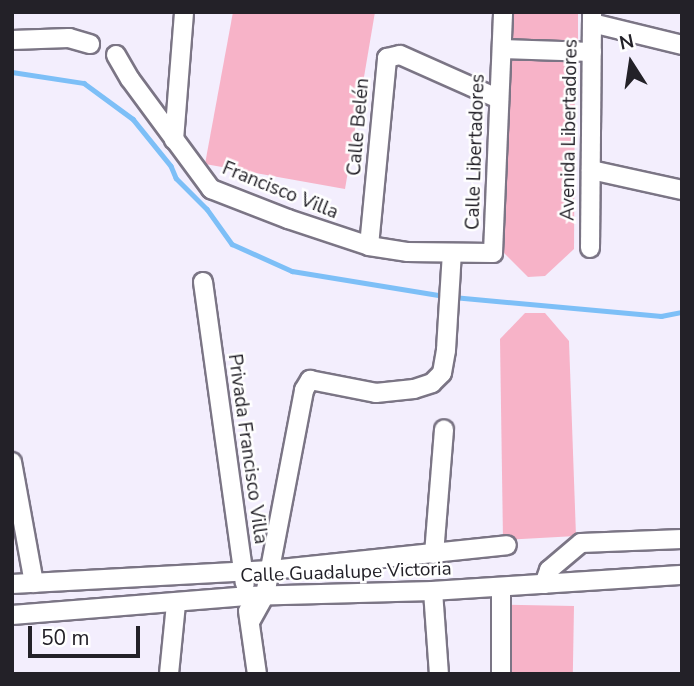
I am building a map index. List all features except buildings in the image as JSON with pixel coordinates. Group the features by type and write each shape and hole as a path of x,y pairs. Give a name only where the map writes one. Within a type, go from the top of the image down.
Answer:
{"street":[{"path":"174,140 184,12"},
{"name":"Calle Libertadores","path":"452,253 493,253 499,99 510,49 503,12"},
{"path":"592,17 682,45"},
{"name":"Avenida Libertadores","path":"590,248 588,52 592,17"},
{"path":"12,40 69,38 90,44"},
{"path":"510,49 588,52"},
{"name":"Francisco Villa","path":"116,55 130,79 211,189 369,246 452,253"},
{"name":"Calle Belén","path":"369,246 386,62 390,56 400,55 499,99"},
{"path":"591,170 682,190"},
{"path":"250,622 265,596 304,390 310,380 376,393 414,389 432,383 442,373 452,253"},
{"name":"Privada Francisco Villa","path":"202,282 257,674"},
{"path":"434,554 443,429"},
{"path":"12,461 34,583"},
{"path":"544,584 549,570 581,543 682,539"},
{"name":"Calle Guadalupe Victoria","path":"12,584 271,570 507,545"},
{"name":"Calle Guadalupe Victoria","path":"12,615 176,604 246,596 433,591 682,575"},
{"path":"501,674 502,587"},
{"path":"433,591 439,674"},
{"path":"169,674 176,604"}],"shaded area":[{"path":"233,12 375,12 345,189 205,164"},
{"path":"510,12 578,12 578,42 510,42"},
{"path":"509,58 575,60 574,249 545,276 528,277 504,253"},
{"path":"525,313 545,313 569,341 576,536 503,540 500,339"},
{"path":"508,605 574,606 573,674 507,673"}],"waterway":[{"path":"12,72 84,83 133,119 171,166 176,178 207,209 232,244 292,271 444,296"},
{"path":"453,297 661,316 682,312"}]}
